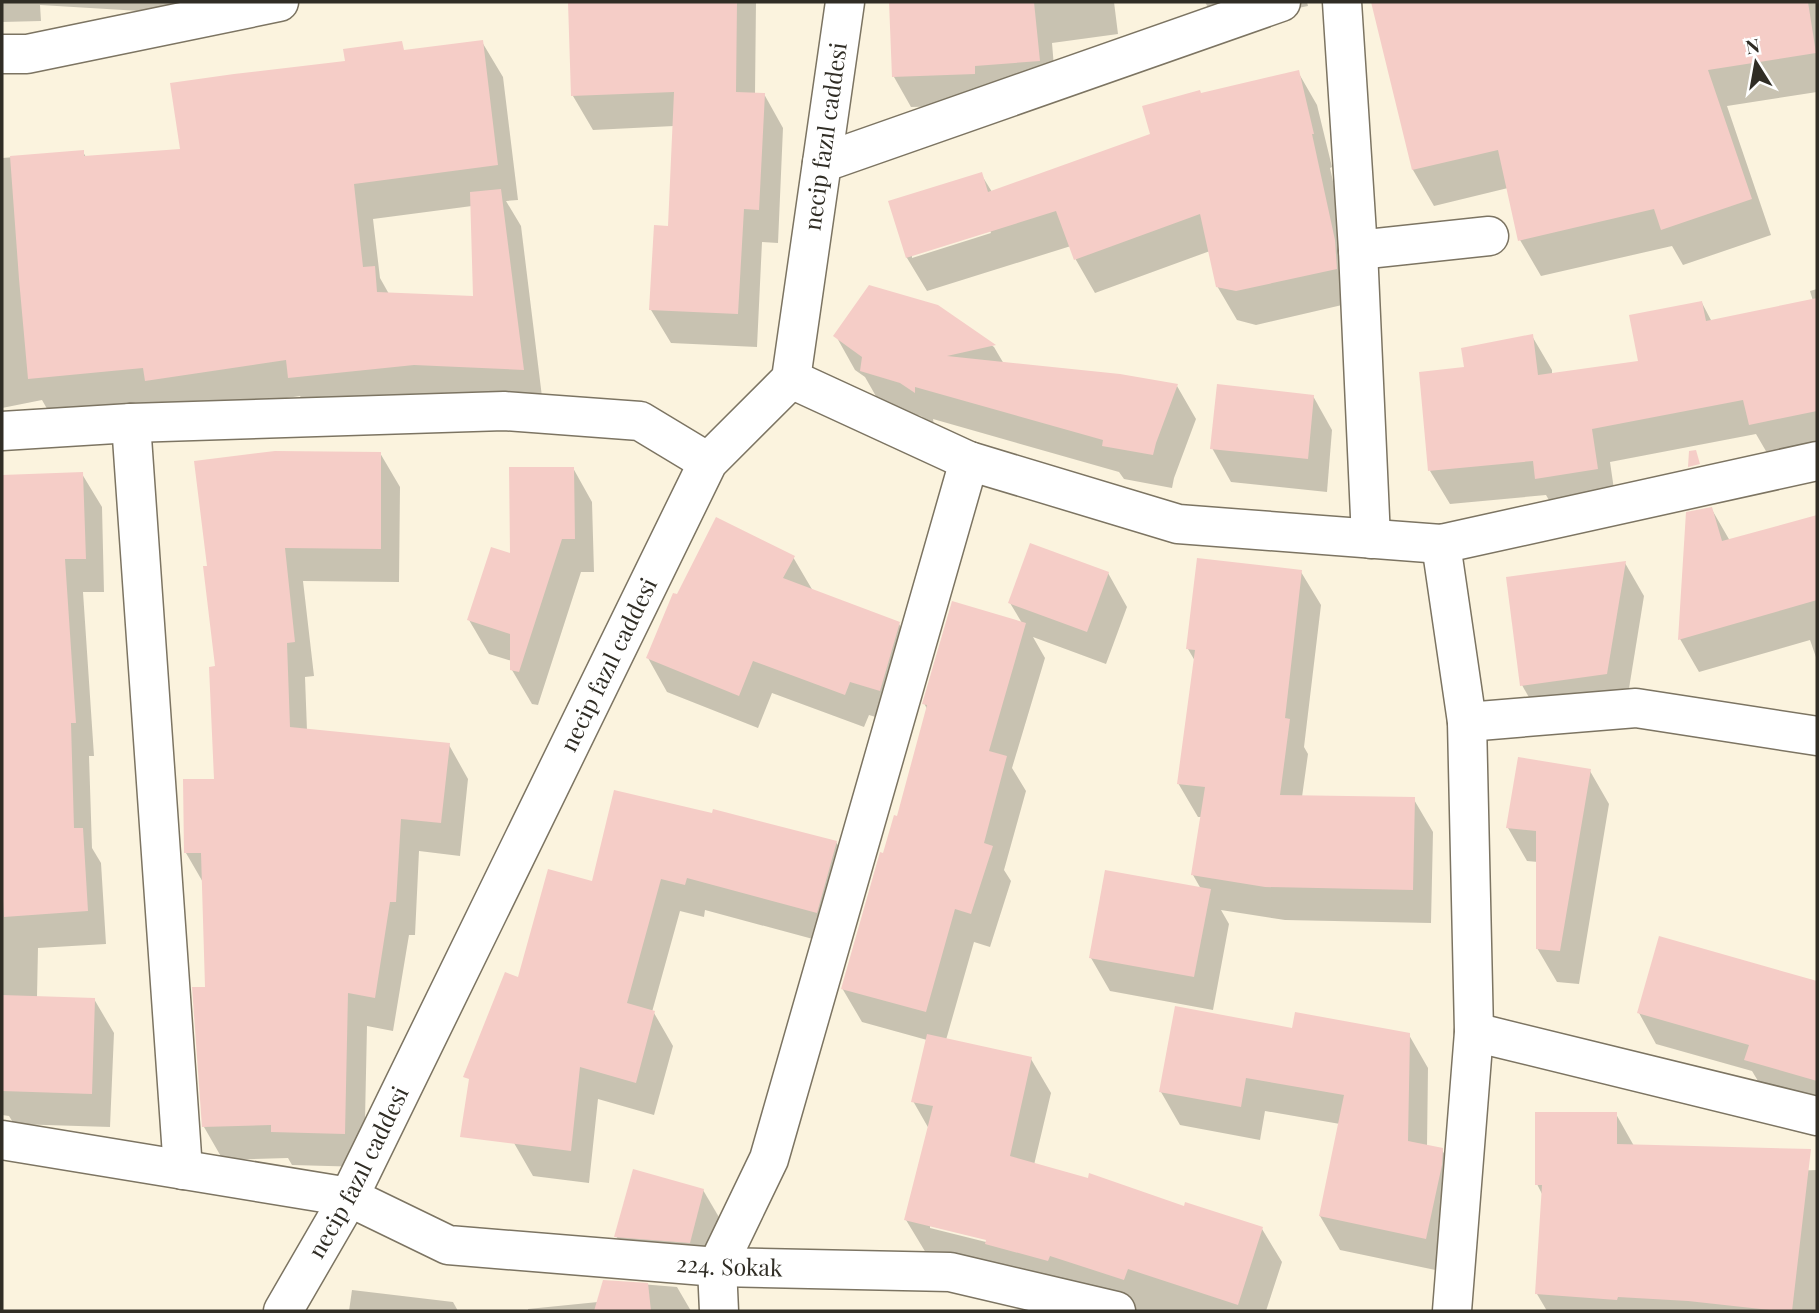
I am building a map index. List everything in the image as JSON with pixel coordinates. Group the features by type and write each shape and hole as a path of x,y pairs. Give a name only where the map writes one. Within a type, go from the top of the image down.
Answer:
{"street":[{"path":"2,54 27,54 279,2"},
{"name":"necip fazıl caddesi","path":"283,1311 349,1197 708,462 791,379 845,2"},
{"path":"822,163 1281,2"},
{"path":"1342,2 1371,539"},
{"path":"1357,250 1489,236"},
{"path":"791,379 969,461 1178,524 1441,544 1817,461"},
{"path":"2,431 131,423 505,411 640,421 708,462"},
{"path":"131,423 183,1170"},
{"path":"719,1311 717,1267 769,1159 969,461"},
{"path":"1441,544 1467,722 1474,1032 1452,1311"},
{"path":"1467,722 1636,708 1817,736"},
{"path":"1474,1032 1817,1116"},
{"name":"224. Sokak","path":"2,1140 349,1197 448,1245 717,1267 950,1272 1116,1311"}],"building":[{"path":"568,2 737,2 736,92 765,93 759,210 744,209 738,314 649,310 654,225 668,226 674,92 571,96"},
{"path":"889,2 1034,2 1040,61 975,66 975,74 892,77"},
{"path":"1371,2 1808,2 1816,53 1708,70 1752,199 1661,230 1654,209 1518,241 1498,150 1412,170"},
{"path":"483,40 498,165 354,184 363,267 375,266 377,292 473,296 470,192 501,189 524,370 414,365 288,378 286,360 145,381 143,368 28,379 10,156 84,150 84,156 180,149 170,83 345,61 343,49 402,41 404,50"},
{"path":"1299,70 1335,240 1337,269 1236,291 1216,287 1200,214 1074,260 1056,211 906,258 888,201 982,172 988,192 1150,134 1142,106 1200,90 1201,93"},
{"path":"869,285 938,305 996,345 947,356 1120,374 1178,384 1153,455 1102,446 1103,440 915,387 915,393 900,383 860,371 862,357 833,336"},
{"path":"1817,298 1817,411 1749,425 1743,400 1592,429 1598,469 1535,479 1533,461 1428,471 1419,372 1464,367 1461,348 1533,334 1538,375 1638,361 1629,315 1702,301 1706,321"},
{"path":"1217,384 1314,395 1308,459 1210,449"},
{"path":"1696,450 1700,464 1688,467 1689,451"},
{"path":"275,451 381,452 381,549 285,548 295,642 287,643 290,727 450,743 441,823 401,819 396,902 390,902 375,998 348,993 345,1134 271,1132 271,1125 202,1127 192,987 205,987 201,853 184,853 183,779 214,779 209,667 215,666 203,566 207,566 194,461"},
{"path":"509,467 574,467 575,539 562,539 519,672 510,670 510,634 467,620 491,547 510,553"},
{"path":"83,472 86,559 65,559 76,723 71,723 74,828 83,828 88,911 4,917 2,475"},
{"path":"1712,507 1722,541 1817,515 1817,600 1678,640 1686,512"},
{"path":"716,517 795,556 783,578 900,622 880,691 850,682 845,695 753,661 739,696 646,658 673,593 677,594"},
{"path":"1030,543 1109,572 1087,632 1008,603"},
{"path":"1197,558 1302,570 1285,718 1290,719 1280,795 1415,797 1413,890 1265,887 1191,875 1205,787 1177,784 1195,650 1186,649"},
{"path":"1626,561 1607,674 1520,686 1506,577"},
{"path":"952,601 1026,623 989,751 1007,756 984,843 993,846 971,914 955,909 926,1012 841,989 880,852 883,853 894,815 897,816 927,705 922,704"},
{"path":"1518,757 1591,769 1560,951 1536,949 1536,831 1506,828"},
{"path":"614,790 712,813 713,809 837,841 817,913 687,878 685,885 661,879 627,1003 655,1011 636,1083 580,1067 571,1151 460,1137 469,1079 463,1077 505,972 518,977 548,869 592,881"},
{"path":"1105,870 1211,889 1194,977 1089,958"},
{"path":"1659,936 1817,981 1817,1081 1744,1060 1749,1045 1637,1013"},
{"path":"2,995 95,998 92,1094 2,1091"},
{"path":"1175,1006 1292,1028 1295,1012 1410,1033 1408,1141 1443,1148 1442,1165 1426,1239 1319,1216 1344,1095 1246,1078 1241,1107 1159,1092"},
{"path":"927,1034 1032,1057 1010,1156 1088,1178 1089,1173 1184,1206 1185,1202 1263,1227 1238,1305 1128,1269 1124,1280 1050,1256 1048,1261 985,1244 986,1240 904,1220 933,1106 911,1102"},
{"path":"1535,1112 1617,1112 1617,1144 1811,1149 1792,1311 1688,1301 1618,1297 1617,1300 1535,1294 1542,1185 1535,1185"},
{"path":"633,1169 704,1189 690,1243 614,1237"},
{"path":"603,1280 648,1283 651,1311 594,1311"}]}
